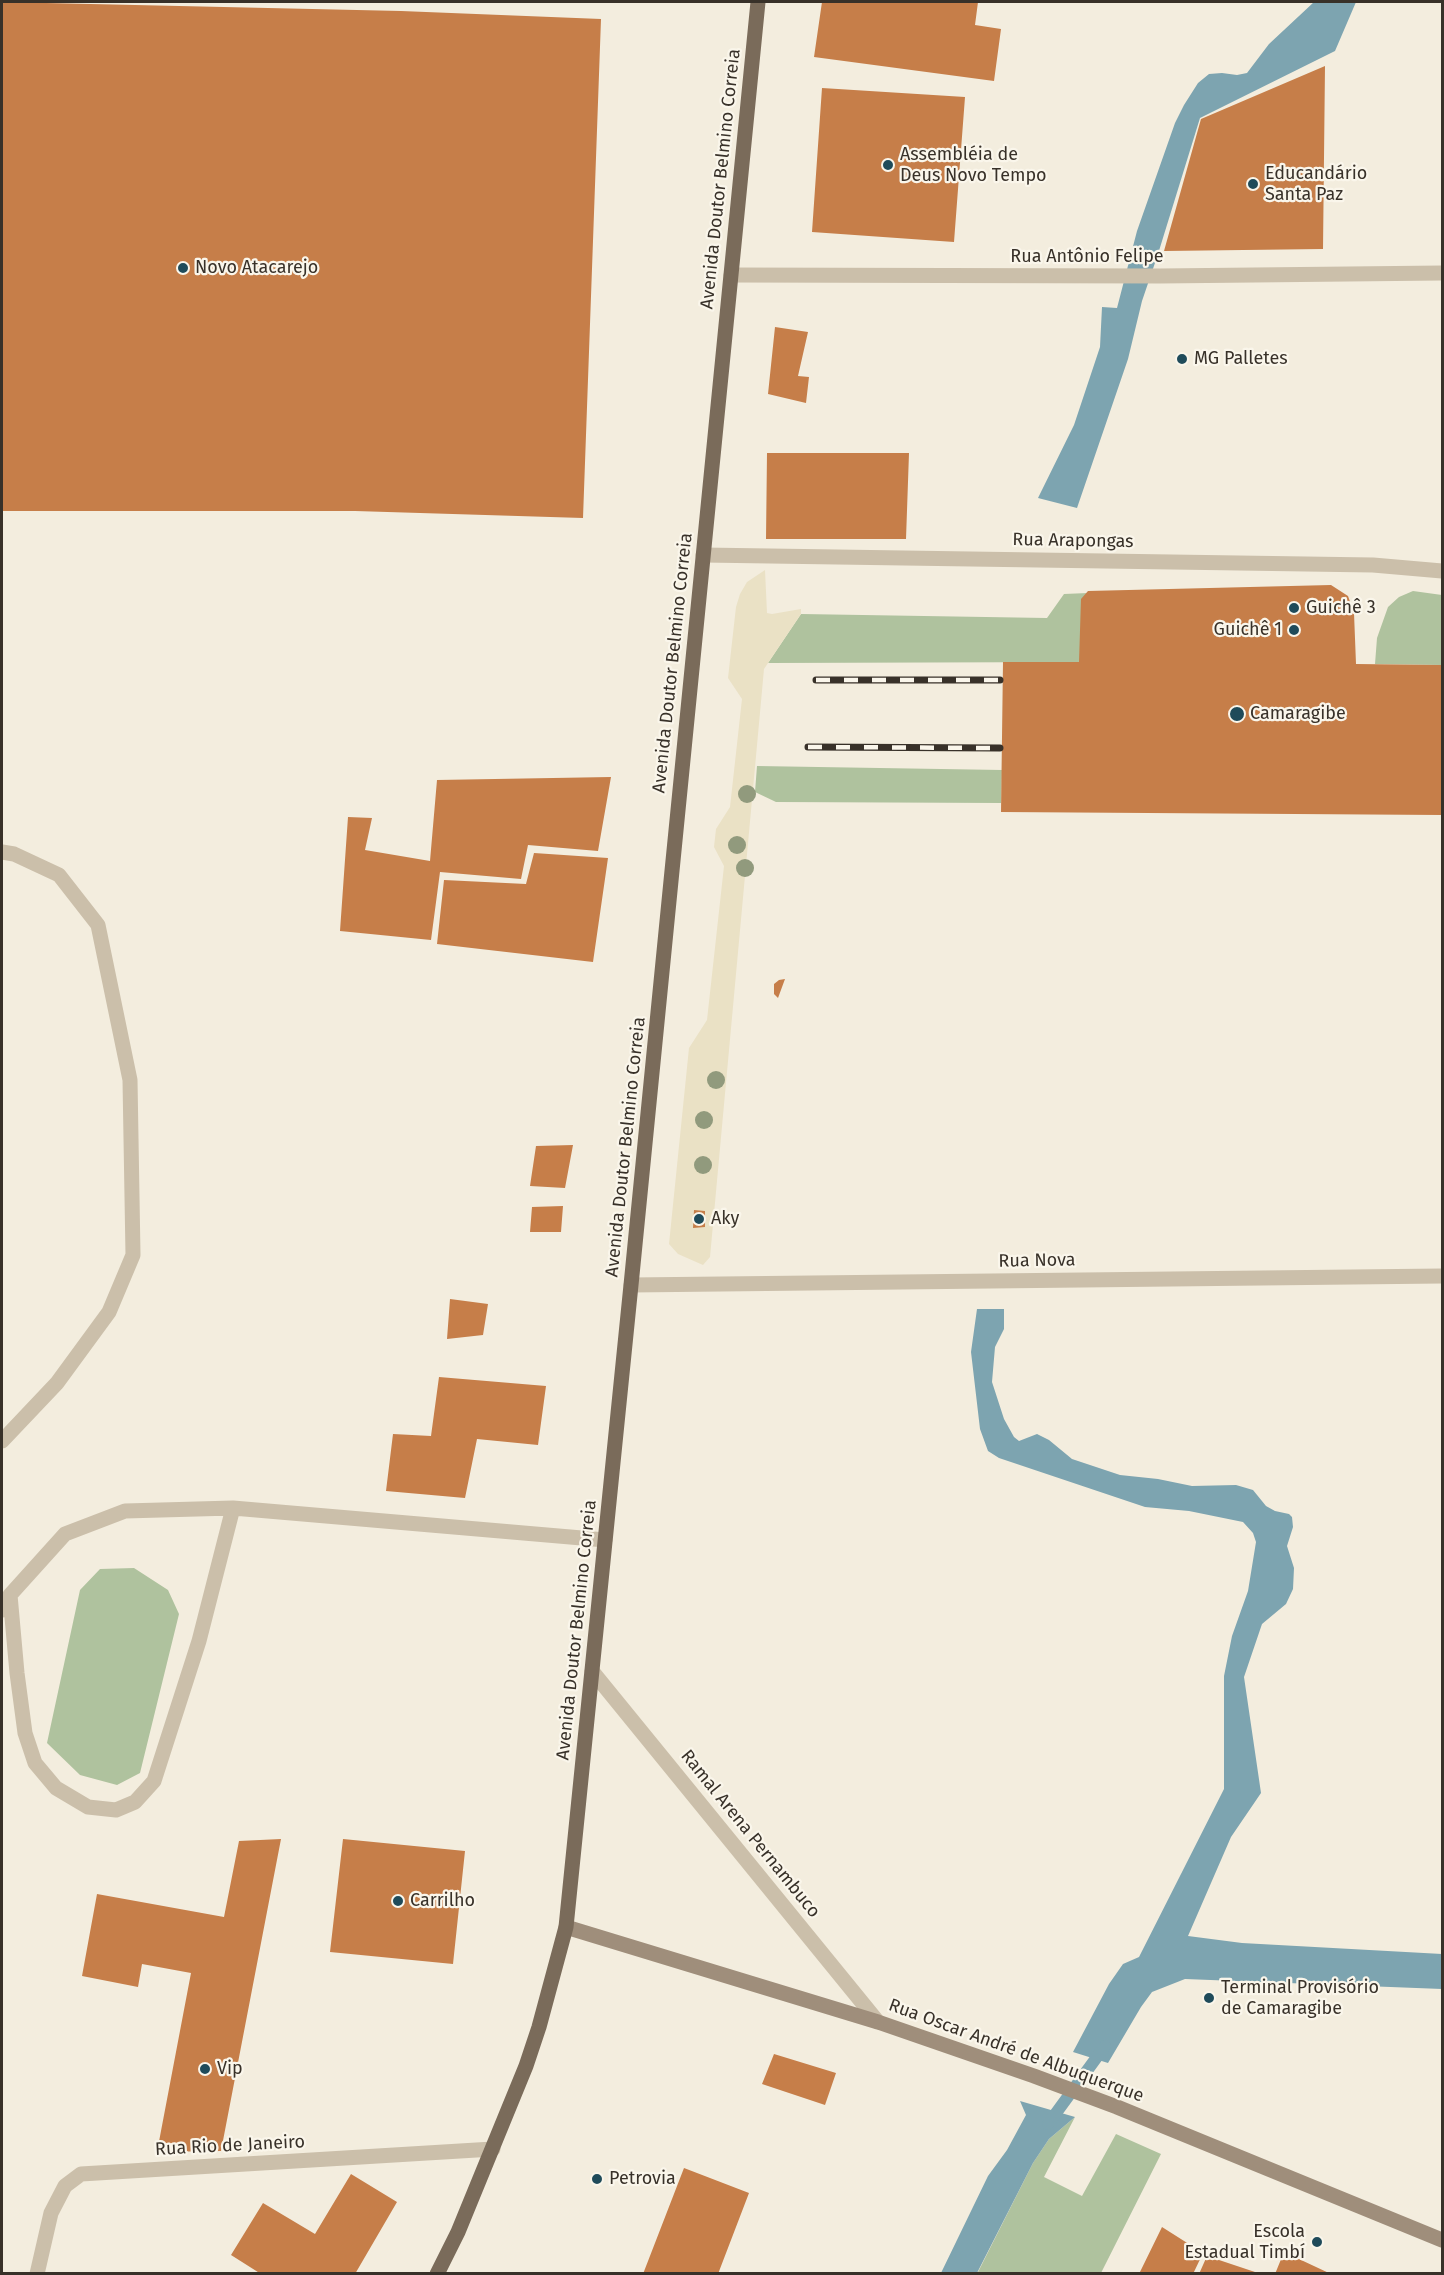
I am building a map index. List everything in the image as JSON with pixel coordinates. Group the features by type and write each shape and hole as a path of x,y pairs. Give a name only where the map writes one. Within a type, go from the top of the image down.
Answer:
{"main road":[{"name":"Avenida Doutor Belmino Correia","path":"437,2274 458,2232 493,2149 539,2027 566,1927 632,1285 758,2"}],"street":[{"name":"Rua Antônio Felipe","path":"731,276 1161,276 1443,273"},
{"name":"Rua Arapongas","path":"703,555 1373,565 1443,571"},
{"path":"2,852 14,854 59,875 98,925 130,1080 133,1255 109,1312 57,1383 2,1441"},
{"name":"Rua Nova","path":"632,1285 1443,1276"},
{"path":"2,1610 10,1595 66,1534 124,1511 233,1508 605,1540"},
{"path":"10,1595 16,1673 25,1733 34,1763 56,1788 88,1807 116,1810 135,1802 154,1781 199,1641 233,1508"},
{"name":"Ramal Arena Pernambuco","path":"592,1671 878,2022"},
{"name":"Rua Oscar André de Albuquerque","path":"566,1927 878,2022 1034,2076 1117,2107 1443,2240"},
{"name":"Rua Rio de Janeiro","path":"38,2274 51,2213 65,2186 81,2174 493,2149"}],"green space":[{"path":"1413,591 1442,595 1442,665 1375,664 1377,638 1388,607 1399,597"},
{"path":"1088,593 1085,662 768,663 801,614 1047,618 1064,594"},
{"path":"757,766 1002,770 1001,803 776,802 755,792"},
{"path":"134,1568 168,1590 179,1614 140,1773 117,1785 80,1775 47,1743 80,1590 100,1569"},
{"path":"1075,2117 1044,2177 1082,2196 1116,2134 1161,2154 1101,2273 977,2274 1033,2163 1049,2139"}],"shaded area":[{"path":"765,570 767,613 801,609 801,614 764,669 710,1257 703,1265 678,1254 669,1244 689,1048 707,1020 724,866 714,847 716,829 730,807 742,699 728,678 736,607 747,582"}],"water":[{"path":"1314,2 1356,2 1335,51 1200,118 1142,301 1128,359 1077,508 1038,498 1074,425 1100,347 1102,307 1117,308 1137,231 1175,123 1184,105 1198,83 1209,74 1247,73 1269,44"},
{"path":"977,1309 1004,1309 1004,1329 995,1347 992,1382 1004,1419 1014,1437 1019,1441 1037,1434 1049,1440 1072,1459 1120,1475 1192,1486 1236,1485 1253,1490 1266,1506 1292,1517 1293,1527 1287,1546 1294,1568 1293,1589 1286,1604 1262,1624 1244,1677 1261,1793 1231,1837 1188,1936 1242,1943 1442,1954 1442,1989 1185,1979 1152,1992 1108,2063 1073,2052 1109,1984 1123,1964 1139,1957 1224,1789 1224,1676 1232,1636 1248,1591 1256,1542 1253,1533 1243,1522 1189,1511 1145,1507 999,1458 988,1451 980,1429 971,1352"},
{"path":"1020,2101 1075,2117 1049,2139 1033,2163 977,2273 941,2273 988,2176 1007,2150 1026,2115"}],"building":[{"name":"Novo Atacarejo","path":"2,2 401,11 601,19 583,518 355,511 2,511"},
{"path":"822,2 978,2 975,25 1001,29 994,81 814,57"},
{"name":"Educandário Santa Paz","path":"1325,66 1323,249 1164,251 1201,119"},
{"name":"Assembléia de Deus Novo Tempo","path":"822,88 965,97 954,242 812,232"},
{"path":"775,327 808,332 798,376 809,377 806,403 768,394"},
{"path":"767,453 909,453 906,539 766,539"},
{"path":"1331,585 1348,596 1354,613 1356,664 1442,665 1442,815 1001,812 1003,662 1079,662 1081,599 1088,591"},
{"path":"611,777 598,851 528,845 521,879 440,872 431,940 340,931 348,817 372,818 365,850 430,861 437,780"},
{"path":"534,853 608,858 593,962 437,944 444,880 526,884"},
{"path":"785,979 778,998 774,994 774,984"},
{"path":"573,1145 565,1188 530,1186 536,1146"},
{"path":"563,1206 561,1232 530,1232 532,1207"},
{"name":"Aky","path":"694,1210 705,1211 705,1227 693,1228"},
{"path":"450,1299 488,1304 483,1335 447,1339"},
{"path":"439,1377 546,1386 538,1445 477,1439 465,1498 386,1491 393,1434 431,1436"},
{"name":"Vip","path":"281,1839 221,2151 157,2152 191,1973 142,1964 138,1987 82,1976 97,1894 224,1917 239,1841"},
{"name":"Carrilho","path":"343,1839 465,1851 453,1964 330,1952"},
{"path":"774,2054 836,2073 825,2105 762,2084"},
{"path":"684,2168 749,2193 718,2274 643,2274"},
{"path":"351,2174 397,2202 355,2274 261,2274 231,2255 263,2203 315,2234"},
{"path":"1162,2227 1203,2253 1193,2274 1139,2274"},
{"path":"1284,2252 1331,2274 1275,2274"},
{"path":"1207,2256 1258,2273 1258,2274 1199,2274"}],"waterway":[{"path":"1048,2124 1105,2046"}],"railway":[{"path":"816,680 1000,680"},
{"path":"808,747 1000,748"}],"place":[{"name":"Assembléia de Deus Novo Tempo","path":"888,165"},
{"name":"Educandário Santa Paz","path":"1253,184"},
{"name":"Novo Atacarejo","path":"183,268"},
{"name":"MG Palletes","path":"1182,359"},
{"name":"Guichê 3","path":"1294,608"},
{"name":"Guichê 1","path":"1294,630"},
{"name":"Camaragibe","path":"1237,714"},
{"name":"Aky","path":"699,1219"},
{"name":"Carrilho","path":"398,1901"},
{"name":"Terminal Provisório de Camaragibe","path":"1209,1998"},
{"name":"Vip","path":"205,2069"},
{"name":"Petrovia","path":"597,2179"},
{"name":"Escola Estadual Timbí","path":"1317,2242"}]}
